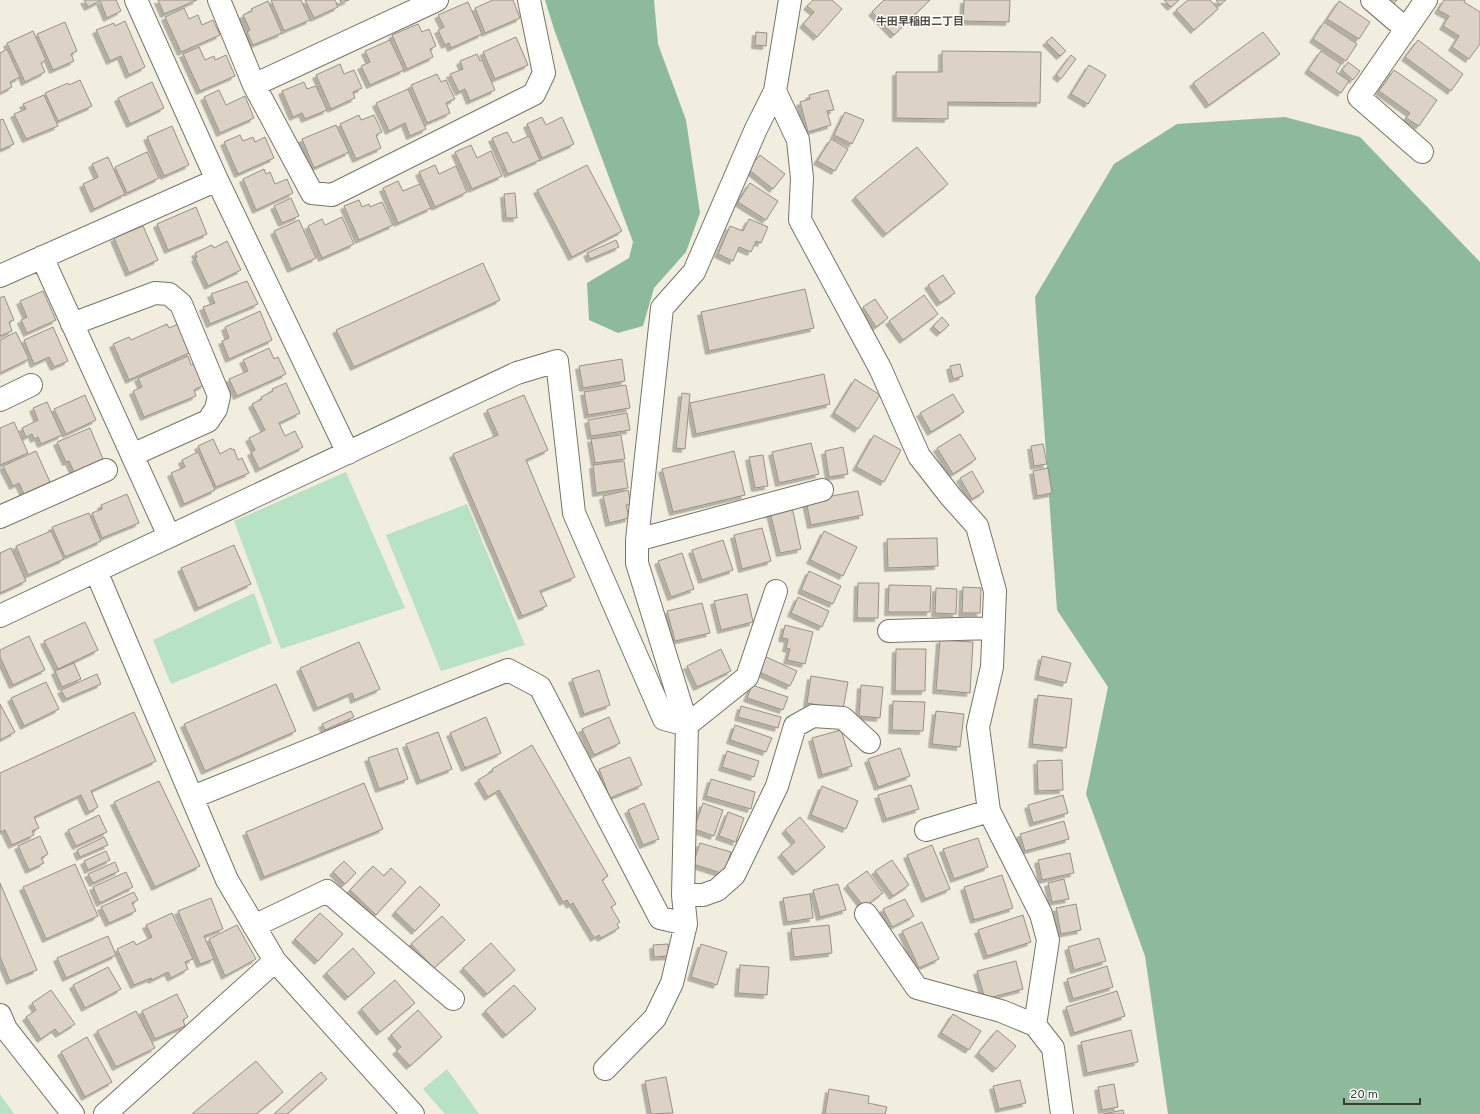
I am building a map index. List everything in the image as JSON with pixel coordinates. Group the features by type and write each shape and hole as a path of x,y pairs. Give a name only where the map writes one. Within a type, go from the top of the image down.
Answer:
{"street":[{"path":"136,0 217,180 348,453"},
{"path":"219,0 254,85 312,193 332,195 534,94 544,73 529,0"},
{"path":"254,85 438,0"},
{"path":"605,1069 655,1018 672,983 686,924 683,895 687,725 637,563 637,540 662,308 694,272 775,91 790,0"},
{"path":"1372,0 1406,29"},
{"path":"1422,152 1359,97 1426,0"},
{"path":"775,91 798,140 802,178 800,220 880,368 919,456 951,497 977,526 995,592 992,667 978,727 989,811 1041,914 1048,940 1035,1025"},
{"path":"0,276 217,180"},
{"path":"42,257 169,536"},
{"path":"72,324 155,293 169,294 181,304 218,396 216,408 208,421 132,455"},
{"path":"0,616 518,373 557,362 574,513 664,719 687,725"},
{"path":"0,400 31,385"},
{"path":"0,517 106,470"},
{"path":"637,540 822,490"},
{"path":"96,571 227,880 275,961 413,1114"},
{"path":"687,725 747,677 776,591"},
{"path":"889,631 993,628"},
{"path":"193,797 508,670 540,686 660,918 686,924"},
{"path":"683,895 703,895 717,890 734,875 778,786 795,726 813,716 842,718 868,742"},
{"path":"926,830 989,811"},
{"path":"254,926 327,891 453,999"},
{"path":"866,914 917,988 1001,1011 1035,1025 1053,1048 1062,1114"},
{"path":"105,1114 275,961"},
{"path":"0,1015 6,1029 73,1114"}],"green space":[{"path":"545,0 654,0 658,44 686,120 700,213 686,252 654,288 643,326 618,333 589,320 587,283 629,258 633,242 555,32"},
{"path":"1285,117 1360,137 1480,262 1480,1114 1168,1114 1145,956 1086,794 1108,687 1057,610 1035,297 1114,164 1177,124"},
{"path":"346,472 405,608 281,649 234,521"},
{"path":"467,504 525,645 441,671 386,535"},
{"path":"254,593 272,643 171,684 153,640"},
{"path":"447,1069 479,1114 445,1114 423,1089"},
{"path":"0,1094 14,1114 0,1114"}],"building":[{"path":"84,0 116,0 121,11 107,18 100,1 88,7"},
{"path":"158,0 197,0 164,14"},
{"path":"271,0 301,0 310,20 284,31"},
{"path":"305,0 335,0 338,7 314,18"},
{"path":"340,0 349,0 341,3"},
{"path":"493,0 513,0 520,18 485,33 475,8"},
{"path":"813,0 832,0 842,9 817,37 803,24 814,12 807,6"},
{"path":"884,0 930,0 894,35 872,12"},
{"path":"964,0 1010,0 1009,22 963,21"},
{"path":"1164,0 1179,0 1171,7"},
{"path":"1188,0 1210,0 1218,9 1194,30 1176,10"},
{"path":"1216,0 1226,0 1220,5"},
{"path":"1385,0 1397,0 1392,6"},
{"path":"1444,0 1465,0 1464,2 1480,12 1480,44 1469,59 1452,47 1459,36 1443,26 1449,16 1438,10"},
{"path":"268,1 282,33 253,45 247,32 250,30 243,15 252,11 251,9"},
{"path":"1339,1 1370,22 1359,39 1327,19"},
{"path":"468,2 482,34 451,48 449,43 445,45 438,30 444,27 438,15"},
{"path":"184,8 189,19 198,15 202,25 213,20 220,35 181,52 165,17"},
{"path":"125,21 145,67 129,75 121,56 110,61 96,30 114,23 115,26"},
{"path":"65,22 77,51 71,54 74,61 53,70 37,34"},
{"path":"1324,22 1357,44 1346,61 1313,39"},
{"path":"418,24 422,32 429,29 436,46 430,49 433,57 407,69 392,35"},
{"path":"33,31 46,60 41,63 45,72 25,82 7,43"},
{"path":"756,32 767,33 766,46 755,45"},
{"path":"1263,32 1280,54 1209,105 1193,83"},
{"path":"516,37 528,65 495,79 483,52"},
{"path":"1052,37 1066,51 1060,56 1046,42"},
{"path":"390,40 404,70 370,85 361,66 370,62 365,51"},
{"path":"1418,40 1463,74 1451,91 1405,57"},
{"path":"199,47 205,60 214,56 215,60 226,55 235,76 200,91 183,54"},
{"path":"7,49 20,77 10,82 12,87 0,93 0,53"},
{"path":"942,51 1041,52 1040,103 948,102 948,119 896,118 896,72 942,72"},
{"path":"1321,51 1341,64 1336,72 1349,81 1341,93 1308,70"},
{"path":"477,54 480,61 482,60 495,90 470,101 465,89 459,92 450,74 463,69 460,61"},
{"path":"1071,55 1076,59 1061,79 1056,75"},
{"path":"1348,62 1360,71 1353,80 1342,70"},
{"path":"340,64 344,74 354,70 362,88 353,92 355,98 331,109 316,75"},
{"path":"1089,65 1106,75 1088,104 1071,94"},
{"path":"1394,70 1437,100 1419,126 1406,118 1410,113 1379,91"},
{"path":"437,74 441,82 446,80 455,99 446,103 450,113 427,123 411,85"},
{"path":"80,80 92,106 58,121 45,93 68,83 69,85"},
{"path":"152,82 164,108 130,124 118,98"},
{"path":"304,82 307,89 316,86 327,110 305,119 302,113 293,117 282,91"},
{"path":"408,89 426,129 410,136 405,123 389,131 376,103"},
{"path":"219,90 226,105 245,96 254,118 220,133 204,97"},
{"path":"828,90 834,110 827,111 831,125 808,132 800,102 810,99 809,95"},
{"path":"44,95 58,126 26,139 14,114 26,109 23,104"},
{"path":"845,112 864,120 852,144 834,135"},
{"path":"359,115 361,120 374,115 382,132 376,135 381,148 356,159 340,124"},
{"path":"542,117 546,125 562,117 574,144 542,158 527,124"},
{"path":"3,119 14,144 0,150 0,120"},
{"path":"336,125 349,152 314,168 302,139"},
{"path":"172,126 189,165 164,176 147,137"},
{"path":"507,132 513,143 529,136 540,160 508,174 492,138"},
{"path":"240,135 243,141 253,137 255,142 265,137 274,158 238,174 224,142"},
{"path":"831,139 848,149 835,171 817,161"},
{"path":"471,145 477,158 491,151 502,176 472,189 455,152"},
{"path":"917,147 948,184 886,234 855,197"},
{"path":"147,152 159,178 127,193 115,167"},
{"path":"760,155 785,174 773,189 748,169"},
{"path":"108,157 125,194 94,209 83,184 98,177 92,164"},
{"path":"435,165 439,174 456,166 467,192 435,207 419,172"},
{"path":"587,165 622,231 572,257 537,190"},
{"path":"264,169 266,174 270,172 275,184 287,179 293,193 256,210 243,179"},
{"path":"398,181 403,191 420,184 431,208 398,223 383,188"},
{"path":"750,183 778,201 766,220 738,202"},
{"path":"515,193 517,218 506,218 504,194"},
{"path":"291,198 299,216 282,223 274,206"},
{"path":"359,200 362,207 369,204 370,207 382,202 393,225 359,240 344,206"},
{"path":"196,207 207,234 168,250 157,224"},
{"path":"342,217 354,244 322,258 308,226 322,219 325,225"},
{"path":"749,219 768,227 761,243 756,241 751,252 739,247 733,261 718,254 730,226 743,231"},
{"path":"299,220 316,258 291,269 274,231"},
{"path":"143,226 158,260 129,273 114,238"},
{"path":"616,240 619,247 590,259 587,253"},
{"path":"227,241 241,270 208,286 195,258 197,257 195,253 212,245 214,248"},
{"path":"483,263 500,300 354,367 336,330"},
{"path":"943,275 955,293 940,303 928,285"},
{"path":"247,281 258,304 210,324 203,307 215,303 211,294"},
{"path":"805,289 814,328 709,351 701,312"},
{"path":"43,291 56,320 27,333 21,320 27,317 20,301"},
{"path":"924,295 938,314 903,340 889,321"},
{"path":"4,296 14,320 9,322 12,331 0,336 0,298"},
{"path":"875,299 888,318 876,327 863,307"},
{"path":"260,311 272,340 229,359 222,341 229,338 225,327"},
{"path":"942,317 949,325 940,333 933,326"},
{"path":"167,324 169,328 178,324 191,352 129,380 113,344 129,337 131,340"},
{"path":"53,327 68,361 54,367 49,357 34,364 24,340"},
{"path":"16,332 29,359 0,373 0,340"},
{"path":"269,348 274,359 278,357 286,374 237,396 229,379 248,371 243,360"},
{"path":"188,356 191,365 195,363 204,385 194,390 196,396 144,417 133,391 142,387 138,378"},
{"path":"622,359 625,381 583,388 579,366"},
{"path":"960,364 963,376 953,379 950,366"},
{"path":"824,374 830,404 696,434 690,403"},
{"path":"855,379 880,395 858,429 834,413"},
{"path":"286,383 300,413 279,423 285,436 295,431 303,447 259,469 251,452 255,450 249,438 265,430 252,404 262,399 261,397 273,391 272,389"},
{"path":"626,385 630,408 588,415 584,392"},
{"path":"682,393 690,394 685,449 676,448"},
{"path":"953,394 964,412 931,432 920,413"},
{"path":"85,395 96,420 66,434 54,409"},
{"path":"524,395 548,450 526,460 575,577 540,591 547,606 522,616 453,454 498,435 487,410"},
{"path":"47,402 62,435 41,444 38,437 34,439 32,434 26,437 22,428 38,420 33,408"},
{"path":"627,413 630,430 591,436 588,420"},
{"path":"14,422 28,453 0,465 0,428"},
{"path":"90,428 103,459 74,472 69,461 66,462 57,442"},
{"path":"960,434 976,459 953,474 937,448"},
{"path":"621,435 625,459 595,463 591,439"},
{"path":"874,435 901,450 884,482 856,467"},
{"path":"213,439 220,454 231,448 232,450 234,449 238,460 242,458 249,473 216,487 198,446"},
{"path":"811,443 819,474 779,483 772,452"},
{"path":"1043,444 1047,464 1034,466 1031,446"},
{"path":"843,447 848,474 829,477 825,451"},
{"path":"36,451 50,482 24,494 19,483 13,486 3,466"},
{"path":"734,451 745,495 673,512 662,469"},
{"path":"198,452 215,490 184,504 171,473 185,467 182,460"},
{"path":"763,455 768,486 755,488 749,457"},
{"path":"624,461 628,488 596,493 593,465"},
{"path":"1048,468 1052,493 1037,496 1033,471"},
{"path":"972,471 984,492 972,499 960,478"},
{"path":"628,490 631,504 626,505 629,518 609,523 603,496"},
{"path":"858,491 863,515 811,525 806,501"},
{"path":"127,494 139,523 102,538 92,513 102,509 101,505"},
{"path":"792,507 801,549 780,553 770,512"},
{"path":"89,513 101,541 65,557 52,527"},
{"path":"762,528 771,561 742,569 734,535"},
{"path":"51,531 64,559 28,575 16,546"},
{"path":"824,531 857,547 843,576 810,560"},
{"path":"937,538 938,566 888,568 887,539"},
{"path":"723,540 733,570 702,580 692,550"},
{"path":"234,545 251,584 198,608 181,568"},
{"path":"11,548 26,581 0,593 0,553"},
{"path":"682,553 694,589 671,597 658,561"},
{"path":"809,571 841,586 833,604 801,590"},
{"path":"858,583 879,583 878,618 857,618"},
{"path":"889,585 931,586 930,612 888,612"},
{"path":"963,587 981,588 980,613 962,613"},
{"path":"936,588 957,589 956,614 935,613"},
{"path":"747,594 753,622 721,630 714,601"},
{"path":"798,597 829,611 822,627 791,613"},
{"path":"702,603 710,633 675,641 667,611"},
{"path":"85,622 98,650 58,669 44,641"},
{"path":"785,625 813,632 805,664 787,660 790,649 786,648 788,639 782,638"},
{"path":"29,636 45,670 13,685 0,657 0,650"},
{"path":"940,640 973,642 970,693 936,690"},
{"path":"359,642 380,689 354,700 352,693 317,708 300,668"},
{"path":"721,649 731,671 697,687 687,666"},
{"path":"896,649 926,649 925,691 895,691"},
{"path":"764,656 797,671 790,686 757,671"},
{"path":"1042,656 1071,663 1066,683 1038,676"},
{"path":"74,663 81,679 62,687 55,671"},
{"path":"599,670 610,705 584,714 572,679"},
{"path":"97,674 101,684 66,699 61,690"},
{"path":"811,676 848,682 843,709 807,703"},
{"path":"46,682 59,709 24,726 11,698"},
{"path":"276,684 296,731 205,771 184,724"},
{"path":"752,685 788,697 783,710 747,698"},
{"path":"861,685 883,687 880,718 859,716"},
{"path":"1038,695 1072,699 1066,748 1032,744"},
{"path":"893,701 925,702 923,731 892,730"},
{"path":"0,704 15,732 0,740"},
{"path":"741,706 781,717 778,728 738,717"},
{"path":"351,711 354,717 325,730 322,724"},
{"path":"936,711 964,714 960,747 932,744"},
{"path":"134,712 156,761 91,791 98,807 89,812 81,795 34,817 39,828 32,831 34,835 12,845 5,830 0,832 0,773"},
{"path":"486,717 501,753 465,768 450,733"},
{"path":"609,717 620,743 594,755 582,729"},
{"path":"735,725 772,738 766,752 730,740"},
{"path":"841,730 852,766 822,775 812,738"},
{"path":"438,732 452,769 420,781 406,744"},
{"path":"532,745 608,876 602,880 616,904 611,907 620,922 617,924 619,928 601,938 599,935 594,938 573,903 570,905 567,900 563,902 499,790 488,797 478,780 493,771 492,769"},
{"path":"397,748 408,779 379,789 368,758"},
{"path":"900,748 910,776 878,787 868,759"},
{"path":"727,751 759,761 754,777 722,767"},
{"path":"630,757 642,785 610,798 599,769"},
{"path":"1062,760 1063,790 1038,791 1037,761"},
{"path":"711,779 755,792 751,809 706,796"},
{"path":"159,781 200,866 155,887 114,802"},
{"path":"364,783 383,829 264,877 246,832"},
{"path":"911,785 919,809 886,819 878,795"},
{"path":"822,786 858,801 846,829 811,815"},
{"path":"1063,795 1068,813 1033,823 1028,805"},
{"path":"644,803 659,839 643,845 628,810"},
{"path":"703,803 723,810 714,836 694,829"},
{"path":"728,812 744,818 736,842 719,836"},
{"path":"99,815 107,832 76,846 68,830"},
{"path":"800,817 825,847 796,872 781,854 795,842 785,830"},
{"path":"1064,821 1069,839 1025,851 1020,834"},
{"path":"40,836 48,854 41,858 44,863 29,870 18,846"},
{"path":"104,837 108,845 80,857 77,850"},
{"path":"978,838 988,867 954,879 943,849"},
{"path":"700,843 731,852 724,874 693,864"},
{"path":"932,845 950,889 925,899 907,855"},
{"path":"106,851 110,860 88,870 84,861"},
{"path":"1070,853 1074,873 1042,880 1038,860"},
{"path":"892,860 909,885 893,896 875,871"},
{"path":"344,861 356,873 345,884 333,872"},
{"path":"115,862 119,871 93,883 88,874"},
{"path":"75,864 98,916 46,939 23,887"},
{"path":"373,866 384,876 391,868 406,882 376,915 350,890"},
{"path":"867,871 883,893 864,907 847,885"},
{"path":"126,872 133,887 100,903 93,887"},
{"path":"1002,875 1013,908 974,920 964,887"},
{"path":"1064,879 1069,899 1052,902 1048,883"},
{"path":"0,883 37,970 10,981 0,957"},
{"path":"838,884 846,910 820,917 813,890"},
{"path":"420,886 440,905 415,931 395,912"},
{"path":"134,892 138,900 132,903 136,911 109,923 101,907"},
{"path":"810,894 813,918 787,922 783,898"},
{"path":"211,898 223,929 204,936 214,959 200,964 178,911"},
{"path":"905,899 914,916 892,927 883,909"},
{"path":"1076,904 1081,930 1061,934 1056,908"},
{"path":"172,913 193,959 185,962 188,969 171,978 168,972 152,980 151,978 134,985 117,949 134,941 136,945 152,937 146,925"},
{"path":"320,913 343,934 318,961 295,939"},
{"path":"1023,915 1031,942 987,956 978,930"},
{"path":"442,916 465,940 434,968 411,944"},
{"path":"922,922 939,959 919,968 902,931"},
{"path":"237,925 256,959 225,976 209,939"},
{"path":"829,925 832,953 794,957 791,929"},
{"path":"108,936 116,955 66,978 57,958"},
{"path":"1099,938 1106,961 1074,970 1068,947"},
{"path":"491,943 515,970 487,994 463,968"},
{"path":"668,944 669,956 654,957 653,945"},
{"path":"701,944 727,952 717,985 691,977"},
{"path":"353,948 375,973 348,997 326,973"},
{"path":"1016,961 1023,989 985,999 977,971"},
{"path":"740,965 769,967 767,995 738,993"},
{"path":"1107,966 1113,987 1073,999 1067,979"},
{"path":"108,967 121,989 85,1008 73,985"},
{"path":"395,980 415,1003 380,1032 361,1009"},
{"path":"514,985 536,1009 506,1035 485,1011"},
{"path":"51,990 75,1024 59,1034 55,1029 41,1039 26,1017 36,1010 32,1003"},
{"path":"1117,991 1125,1016 1074,1033 1066,1007"},
{"path":"177,994 188,1017 183,1020 185,1026 155,1039 142,1011"},
{"path":"418,1010 442,1037 410,1066 396,1051 401,1047 391,1035"},
{"path":"136,1011 155,1048 116,1067 97,1031"},
{"path":"953,1014 981,1031 969,1050 941,1033"},
{"path":"997,1030 1016,1046 996,1069 978,1053"},
{"path":"1131,1030 1138,1062 1087,1073 1081,1042"},
{"path":"87,1037 112,1082 85,1097 61,1052"},
{"path":"256,1061 283,1092 256,1114 192,1114"},
{"path":"321,1072 327,1079 287,1114 274,1114"},
{"path":"666,1077 673,1113 651,1114 645,1081"},
{"path":"1020,1080 1026,1103 999,1109 993,1086"},
{"path":"1114,1084 1118,1107 1102,1110 1098,1087"},
{"path":"829,1089 869,1096 868,1103 887,1107 885,1114 825,1114"},
{"path":"1123,1110 1124,1114 1103,1114"}],"district":[{"name":"牛田早稲田二丁目","path":"920,21"}]}
